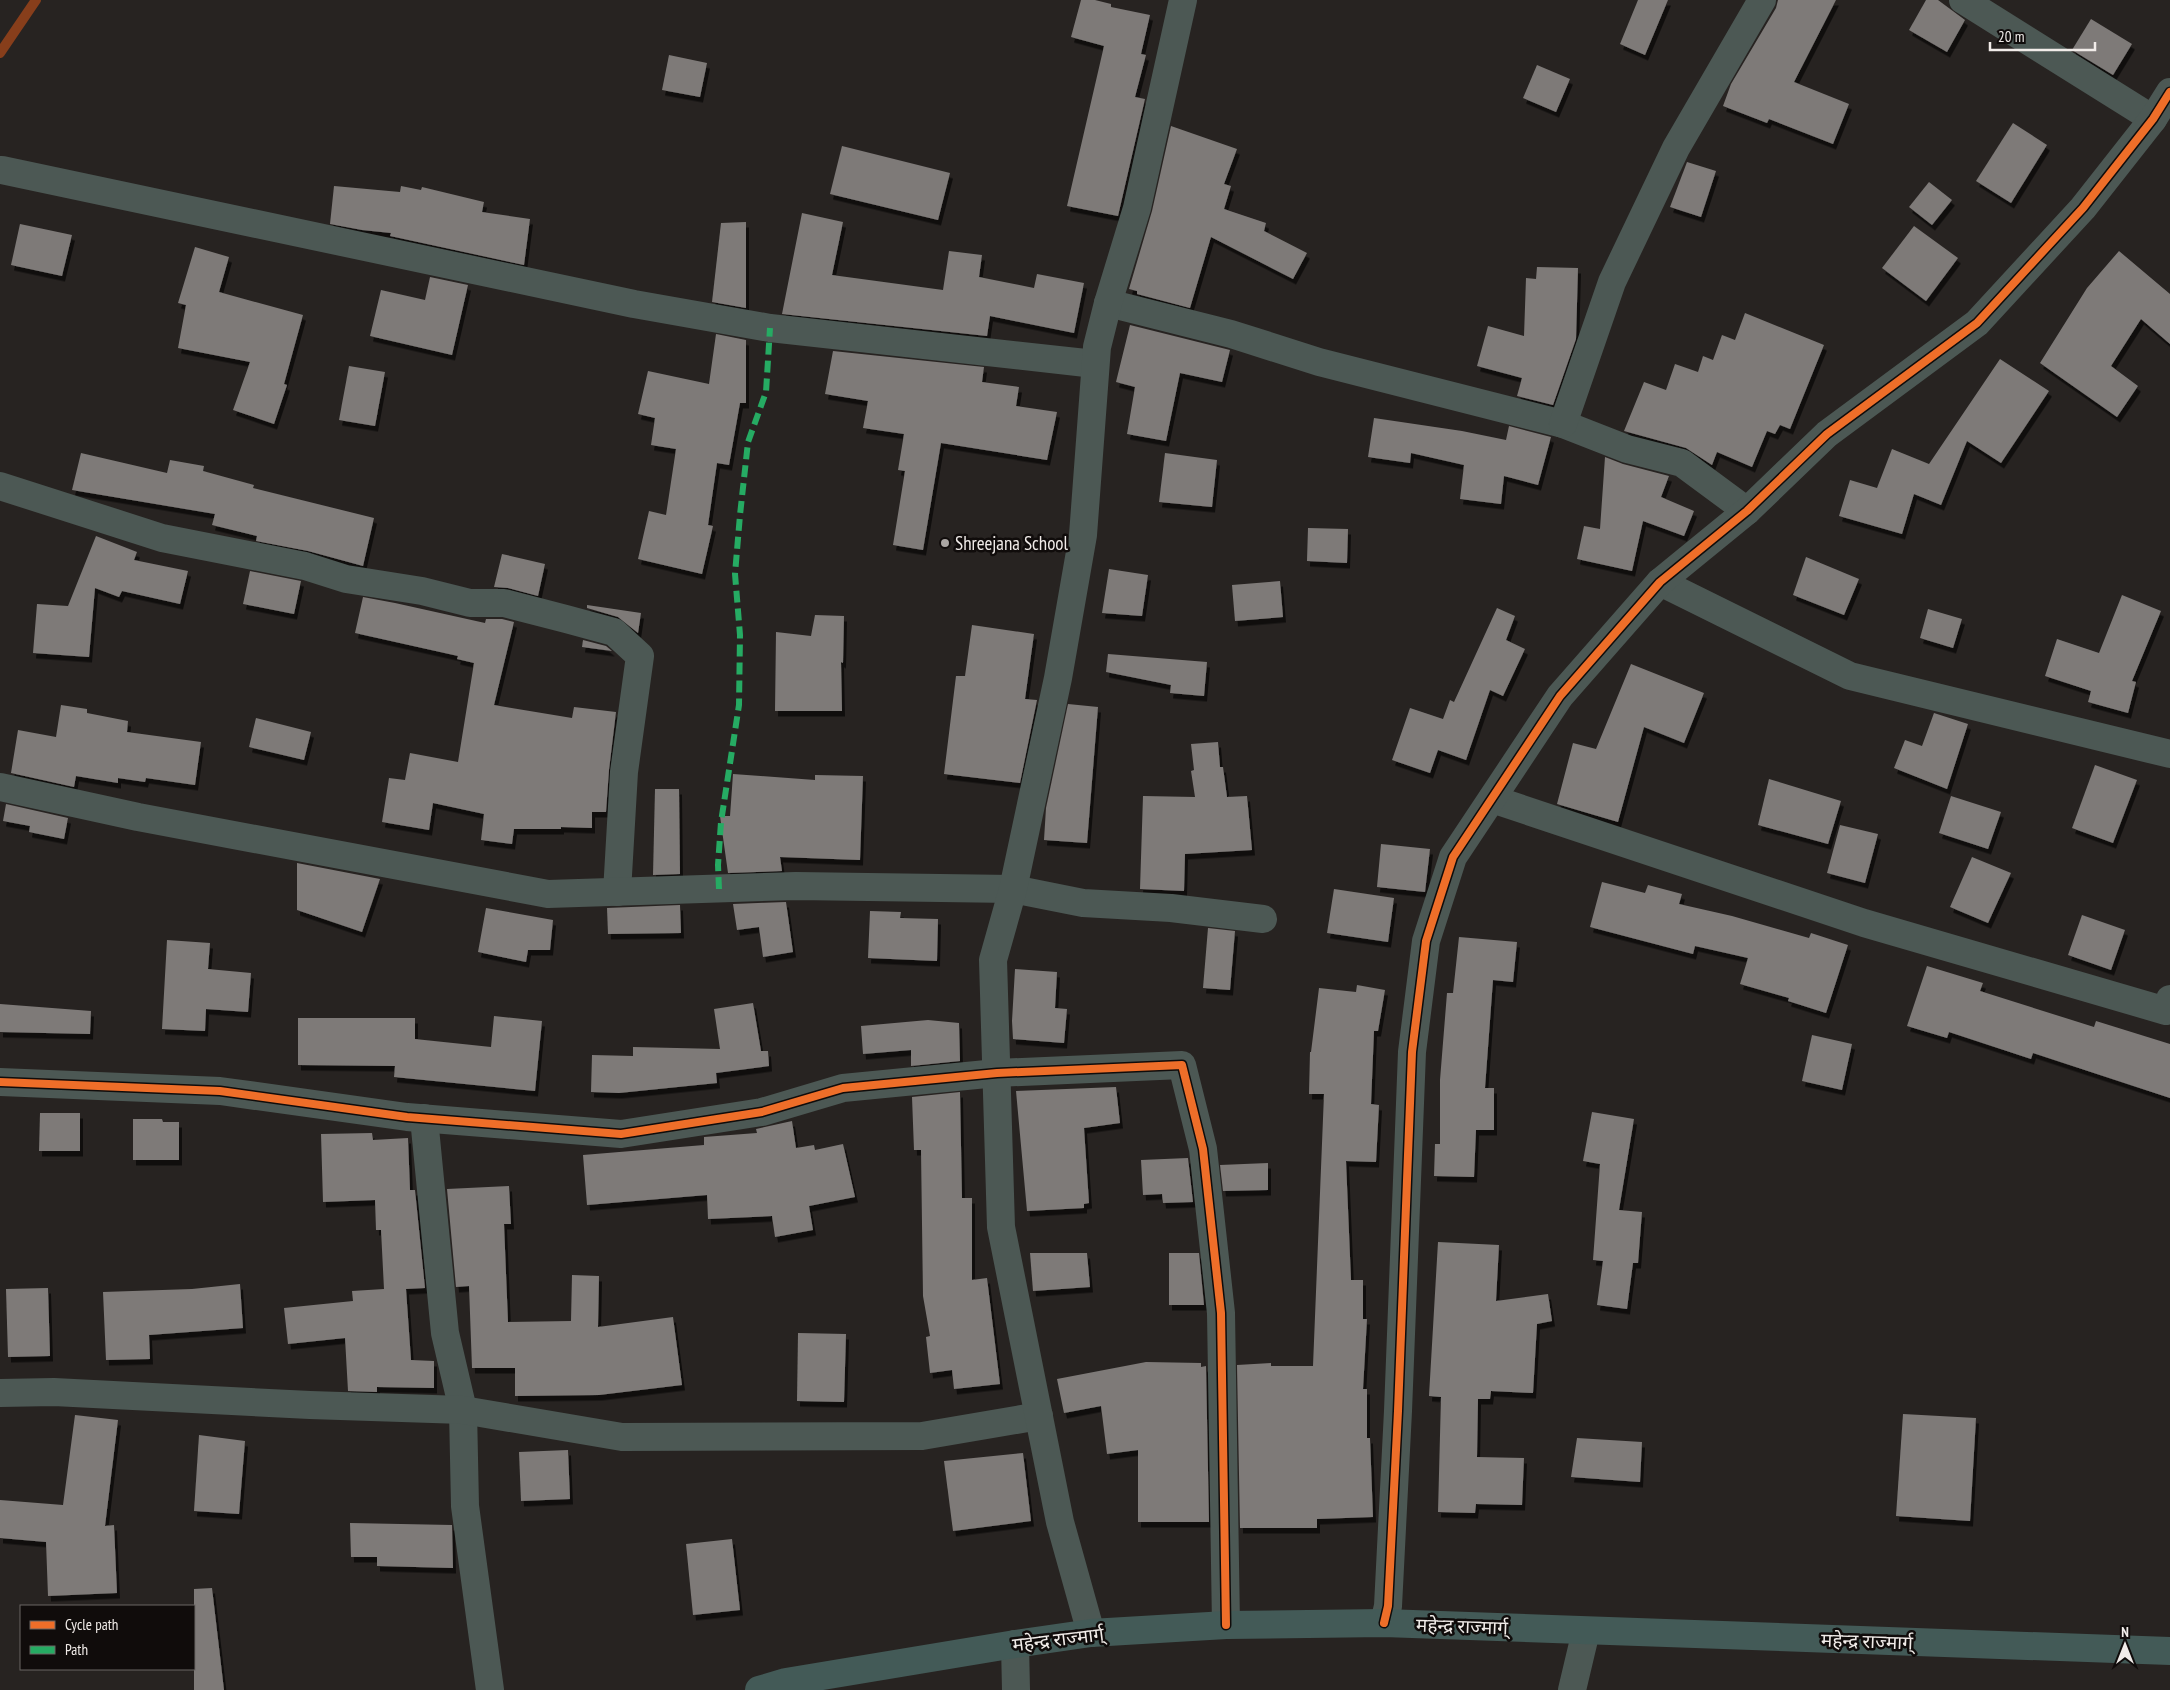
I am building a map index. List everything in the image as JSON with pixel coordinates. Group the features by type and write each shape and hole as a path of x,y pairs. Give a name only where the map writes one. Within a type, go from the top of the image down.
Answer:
{"highway":[{"name":"महेन्द्र राज्मार्ग्","path":"759,1690 786,1682 1090,1633 1226,1625 1384,1623 2170,1651"}],"street":[{"path":"1090,1633 1060,1522 1001,1227 994,960 1013,888 1058,678 1083,535 1097,347 1108,303 1137,208 1183,0"},
{"path":"1564,424 1612,282 1676,148 1762,0"},
{"path":"1963,0 2153,119"},
{"path":"1384,1623 1388,1606 1398,1411 1412,1052 1426,941 1453,857 1560,696 1660,582 1747,512 1827,434 1978,323 2083,208 2153,119 2170,92"},
{"path":"2,170 634,304 770,328 1095,364"},
{"path":"1108,303 1232,334 1319,362 1564,424 1627,449 1682,463 1747,512"},
{"path":"0,486 162,538 305,566 346,580 422,590 470,603 504,603 614,632 640,656 624,772 617,892"},
{"path":"1660,582 1850,676 2170,754"},
{"path":"0,787 138,817 548,894 796,886 1013,888 1083,902 1172,908 1263,919"},
{"path":"1492,799 1864,923 2169,1007"},
{"path":"0,1082 220,1091 424,1118 621,1134 762,1112 843,1088 997,1073 1182,1065 1203,1149 1221,1313 1226,1625"},
{"path":"424,1118 445,1333 463,1410 465,1506 490,1690"},
{"path":"0,1393 54,1392 310,1405 463,1410 622,1437 922,1436 1039,1416"},
{"path":"1572,1690 1586,1630"},
{"path":"1015,1644 1016,1690"}],"building":[{"path":"1081,0 1095,0 1111,4 1111,7 1150,15 1141,54 1146,55 1135,97 1145,99 1118,216 1067,206 1104,46 1071,37"},
{"path":"1638,0 1668,0 1645,55 1620,44"},
{"path":"1778,0 1836,0 1794,82 1849,104 1833,144 1769,119 1767,123 1723,106 1731,84 1776,8"},
{"path":"1926,0 1938,0 1965,20 1947,52 1909,30"},
{"path":"2091,19 2132,44 2113,75 2072,50"},
{"path":"669,55 707,63 700,97 662,90"},
{"path":"1537,65 1570,79 1556,112 1523,98"},
{"path":"2013,123 2047,145 2011,203 1976,181"},
{"path":"1171,126 1237,149 1224,184 1231,186 1224,209 1266,223 1264,231 1307,253 1293,279 1211,237 1190,308 1137,294 1137,291 1129,289 1152,211"},
{"path":"842,146 950,173 938,220 830,194"},
{"path":"1687,162 1716,171 1701,217 1670,207"},
{"path":"1929,182 1952,200 1932,225 1909,207"},
{"path":"334,186 400,192 401,186 421,190 422,187 484,202 482,212 530,219 524,265 390,236 391,233 330,224"},
{"path":"802,213 843,222 832,275 943,290 949,251 982,255 979,277 1034,288 1037,274 1084,283 1074,333 990,316 987,336 782,314"},
{"path":"746,222 746,308 712,302 721,223"},
{"path":"20,224 72,235 62,276 11,265"},
{"path":"1914,226 1958,258 1926,301 1882,268"},
{"path":"195,247 229,257 219,292 303,315 284,384 287,385 274,424 233,410 250,362 178,348 186,305 178,303"},
{"path":"2119,251 2170,294 2170,344 2141,319 2111,366 2138,386 2117,417 2040,363 2087,288"},
{"path":"1537,267 1578,268 1576,339 1553,405 1517,396 1522,378 1477,366 1488,326 1524,336 1526,278 1536,279"},
{"path":"430,277 468,285 452,355 370,336 381,290 425,300"},
{"path":"1745,313 1824,345 1790,429 1780,425 1775,434 1767,431 1752,467 1717,452 1712,465 1686,448 1624,431 1644,382 1666,390 1675,364 1698,372 1703,356 1713,360 1722,335 1735,340"},
{"path":"1130,325 1230,350 1222,382 1180,373 1166,441 1127,434 1135,387 1116,382"},
{"path":"716,334 746,340 746,403 740,403 729,465 717,463 708,525 713,526 702,574 638,559 649,511 666,515 676,449 651,445 655,418 638,414 648,371 709,384"},
{"path":"833,351 984,367 982,382 1019,387 1016,406 1057,412 1047,460 941,443 923,550 893,545 905,471 898,470 904,434 863,428 868,401 825,394"},
{"path":"2000,359 2049,391 2001,463 1967,441 1941,505 1914,494 1902,534 1839,516 1850,480 1877,488 1892,449 1929,464"},
{"path":"349,366 385,372 375,426 339,420"},
{"path":"1374,418 1462,431 1506,440 1509,426 1551,437 1538,485 1504,476 1501,504 1460,499 1464,465 1411,453 1410,463 1368,457"},
{"path":"81,453 167,473 170,460 204,466 203,471 254,485 253,488 374,518 363,566 308,551 256,541 257,536 212,525 215,514 72,490"},
{"path":"1165,453 1217,460 1212,507 1159,502"},
{"path":"1605,457 1623,464 1669,476 1661,497 1694,511 1684,536 1643,521 1632,571 1577,559 1584,526 1600,529"},
{"path":"1308,528 1348,529 1347,563 1307,561"},
{"path":"96,536 137,552 134,560 188,571 180,604 122,591 119,597 95,588 89,657 33,653 37,604 68,606"},
{"path":"502,554 545,564 538,596 508,588 494,587"},
{"path":"1806,557 1859,579 1844,615 1793,595"},
{"path":"1109,569 1148,575 1142,616 1102,613"},
{"path":"250,571 301,581 294,614 243,604"},
{"path":"1280,581 1283,617 1235,621 1232,585"},
{"path":"2122,595 2161,611 2132,681 2136,682 2128,713 2088,702 2091,691 2045,676 2057,639 2099,653"},
{"path":"363,597 485,623 486,619 502,619 514,622 494,705 572,718 574,707 616,712 606,812 592,812 592,828 514,829 512,844 481,840 484,814 433,803 429,830 382,822 389,778 405,780 410,753 458,762 474,663 457,659 458,656 355,633"},
{"path":"587,605 641,613 638,633 618,617 587,608"},
{"path":"1497,608 1515,616 1506,640 1525,649 1503,696 1490,690 1466,760 1438,750 1430,773 1392,760 1410,708 1443,719 1450,700 1454,702"},
{"path":"1928,609 1962,619 1953,648 1920,638"},
{"path":"815,615 844,616 843,663 841,662 842,711 775,711 776,632 811,636"},
{"path":"972,625 1034,634 1025,699 1037,700 1020,783 944,774 956,676 965,676"},
{"path":"583,640 606,646 612,651 582,647"},
{"path":"1108,654 1207,662 1204,696 1170,693 1171,685 1106,672"},
{"path":"1631,664 1704,693 1684,743 1644,727 1618,822 1557,804 1573,743 1596,749"},
{"path":"1068,704 1098,707 1087,843 1044,840 1046,808"},
{"path":"61,705 87,709 87,713 128,721 127,732 201,742 195,785 146,778 145,782 118,778 118,783 76,776 74,787 11,773 18,730 56,737"},
{"path":"1934,713 1968,724 1947,789 1894,768 1905,740 1922,746"},
{"path":"256,718 311,732 304,760 249,747"},
{"path":"1218,742 1220,767 1223,767 1227,797 1247,796 1252,850 1185,854 1184,891 1140,889 1143,796 1195,797 1191,771 1194,770 1191,744"},
{"path":"2095,765 2137,780 2113,843 2072,828"},
{"path":"733,774 815,780 815,775 863,776 860,860 780,857 782,871 728,873 720,816 730,816"},
{"path":"1769,779 1841,801 1828,844 1758,825"},
{"path":"655,789 679,789 680,874 653,875"},
{"path":"1951,796 2001,812 1988,849 1939,833"},
{"path":"6,804 68,818 64,839 29,832 30,826 3,821"},
{"path":"1840,825 1878,834 1865,883 1827,873"},
{"path":"1381,844 1430,849 1425,892 1377,887"},
{"path":"1972,857 2011,873 1988,923 1950,907"},
{"path":"297,863 380,879 362,932 297,910"},
{"path":"1602,882 1645,893 1648,885 1682,894 1679,904 1732,916 1809,938 1811,933 1848,945 1826,1013 1788,1001 1789,998 1740,984 1748,958 1695,946 1693,954 1590,927"},
{"path":"1334,889 1394,898 1388,942 1327,933"},
{"path":"786,902 793,952 763,957 759,927 737,930 733,904"},
{"path":"680,905 681,933 608,934 607,908"},
{"path":"486,908 553,920 550,950 528,950 526,962 478,952"},
{"path":"870,911 901,912 900,918 938,919 937,961 868,958"},
{"path":"2082,915 2125,930 2111,970 2068,955"},
{"path":"1208,928 1235,931 1230,990 1203,988"},
{"path":"1459,937 1517,942 1513,982 1493,980 1485,1088 1494,1088 1494,1130 1476,1130 1474,1177 1434,1176 1435,1144 1440,1144 1440,1080 1447,993 1453,993"},
{"path":"167,940 210,943 208,969 251,973 248,1012 206,1009 205,1031 162,1029"},
{"path":"1927,966 1983,983 1980,991 2094,1027 2096,1021 2170,1044 2170,1098 2033,1053 2031,1059 1949,1032 1947,1038 1907,1026"},
{"path":"1015,969 1057,972 1055,1008 1067,1009 1064,1043 1013,1039 1012,1021"},
{"path":"1357,985 1385,990 1378,1031 1374,1031 1371,1104 1379,1105 1376,1162 1346,1161 1351,1280 1363,1280 1363,1319 1367,1319 1363,1389 1367,1389 1367,1438 1370,1438 1373,1517 1317,1519 1317,1528 1240,1528 1237,1365 1271,1363 1271,1366 1313,1366 1324,1094 1309,1094 1310,1052 1319,988 1356,992"},
{"path":"753,1003 761,1051 768,1051 769,1066 716,1073 717,1083 619,1093 591,1092 592,1055 633,1056 633,1047 720,1049 714,1009"},
{"path":"0,1004 91,1011 90,1034 0,1032"},
{"path":"494,1016 542,1021 535,1091 394,1077 395,1066 298,1065 298,1018 415,1018 415,1039 491,1047"},
{"path":"928,1020 959,1023 960,1061 911,1066 911,1050 863,1054 861,1026"},
{"path":"1812,1035 1852,1044 1842,1090 1802,1081"},
{"path":"1116,1087 1120,1123 1084,1128 1089,1203 1084,1204 1084,1208 1027,1211 1016,1091"},
{"path":"960,1092 962,1198 972,1198 972,1280 987,1278 1000,1384 954,1389 952,1370 930,1373 926,1337 930,1336 923,1296 921,1150 914,1150 912,1097"},
{"path":"1592,1112 1634,1119 1619,1210 1642,1212 1638,1263 1633,1263 1627,1309 1597,1305 1603,1261 1593,1260 1600,1164 1583,1161"},
{"path":"40,1113 80,1113 80,1151 39,1151"},
{"path":"133,1119 162,1119 163,1122 179,1122 179,1160 133,1160"},
{"path":"792,1121 796,1148 814,1145 815,1150 843,1144 855,1197 809,1206 813,1230 775,1237 772,1216 708,1219 707,1195 587,1205 583,1155 704,1145 704,1137 757,1133 756,1129"},
{"path":"372,1133 373,1140 408,1138 410,1190 415,1190 425,1288 406,1289 411,1360 434,1361 434,1388 377,1387 377,1392 348,1391 345,1338 288,1344 284,1308 353,1301 352,1291 384,1289 381,1230 376,1230 375,1200 323,1202 321,1134"},
{"path":"1188,1158 1193,1202 1163,1203 1162,1194 1143,1195 1141,1160"},
{"path":"1268,1163 1268,1190 1223,1191 1220,1165"},
{"path":"509,1186 511,1224 504,1224 508,1322 571,1321 572,1275 599,1276 598,1327 673,1317 682,1385 599,1395 515,1396 515,1368 472,1368 469,1286 456,1287 447,1189"},
{"path":"1438,1242 1499,1245 1496,1301 1548,1294 1552,1321 1537,1324 1533,1393 1491,1391 1490,1399 1478,1399 1477,1457 1524,1458 1522,1505 1476,1504 1475,1513 1438,1512 1441,1397 1429,1396"},
{"path":"1030,1253 1087,1253 1090,1287 1033,1291"},
{"path":"1169,1253 1199,1253 1204,1305 1169,1305"},
{"path":"240,1284 243,1328 149,1335 150,1359 106,1360 103,1292 192,1289"},
{"path":"48,1288 50,1356 8,1357 6,1289"},
{"path":"798,1333 846,1334 844,1402 797,1401"},
{"path":"1146,1362 1201,1363 1201,1367 1206,1366 1209,1522 1138,1522 1138,1450 1107,1454 1101,1406 1064,1413 1057,1379"},
{"path":"1903,1414 1976,1418 1970,1521 1896,1516"},
{"path":"75,1415 118,1420 105,1526 114,1525 117,1593 48,1596 46,1542 0,1538 0,1500 63,1505"},
{"path":"199,1435 245,1441 239,1514 194,1511"},
{"path":"1577,1438 1642,1442 1640,1482 1571,1477"},
{"path":"568,1450 570,1499 521,1501 519,1452"},
{"path":"1023,1453 1031,1521 953,1531 944,1461"},
{"path":"350,1523 452,1525 453,1568 377,1566 377,1557 351,1557"},
{"path":"732,1539 740,1610 693,1615 686,1544"},
{"path":"212,1588 224,1690 194,1690 194,1589"}],"waterway":[{"path":"0,53 36,0"}],"marked path":[{"path":"719,889 718,865 721,822 739,705 740,635 735,574 740,515 748,442 766,392 770,328"}],"cycle path":[{"path":"1384,1623 1388,1606 1398,1411 1412,1052 1426,941 1453,857 1560,696 1660,582 1747,511 1827,434 1977,323 2083,208 2153,119 2170,92"},
{"path":"0,1082 220,1091 407,1117 621,1134 762,1112 843,1088 997,1073 1182,1065 1203,1149 1221,1313 1226,1625"}],"place":[{"name":"Shreejana School","path":"945,543"}]}
